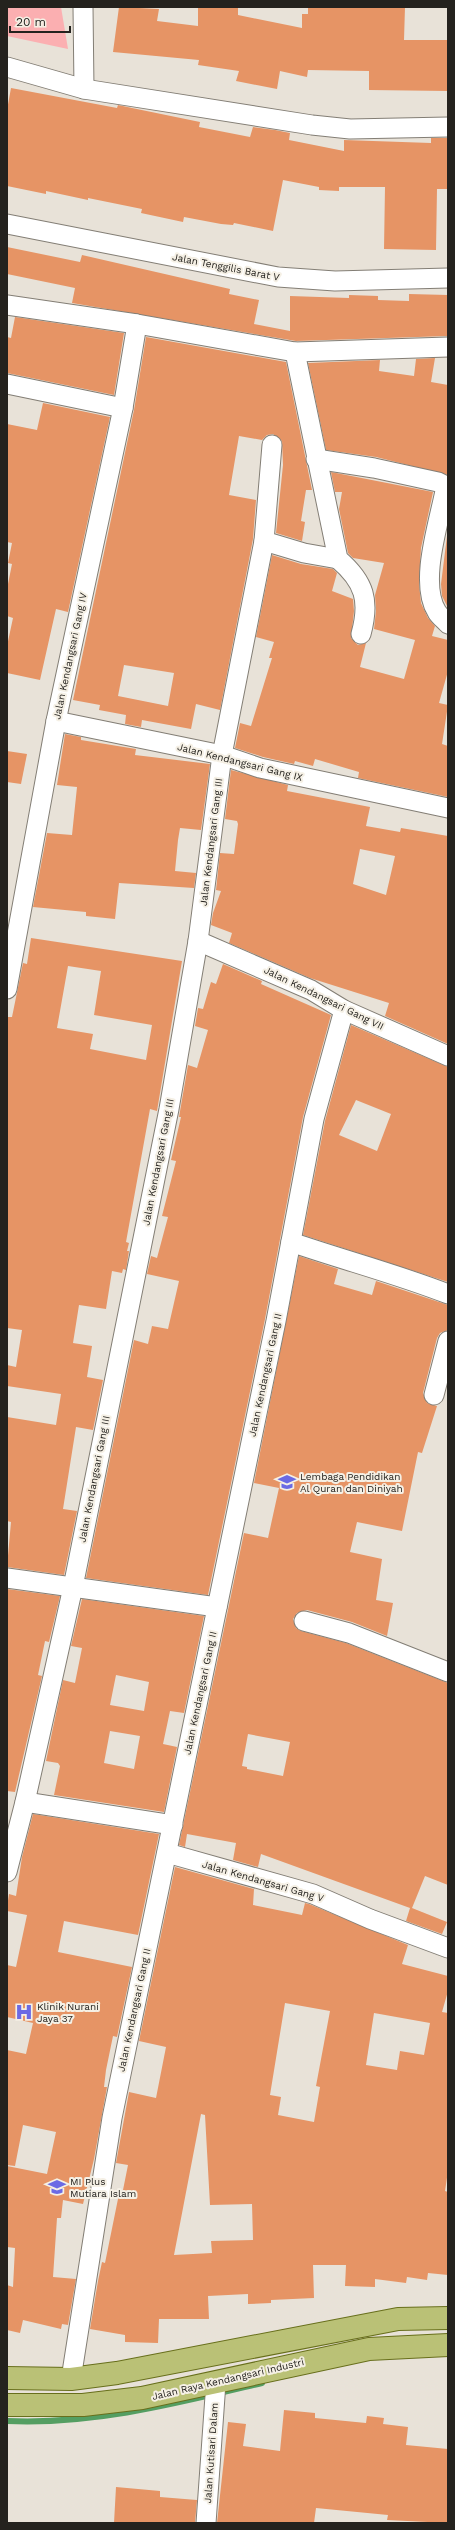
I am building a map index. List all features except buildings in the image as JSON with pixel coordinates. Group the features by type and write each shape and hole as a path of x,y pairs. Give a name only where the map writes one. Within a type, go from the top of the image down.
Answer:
{"main road":[{"path":"7,2378 71,2379 117,2373 398,2319 448,2318"},
{"name":"Jalan Raya Kendangsari Industri","path":"7,2405 83,2405 142,2398 216,2387 369,2349 448,2345"}],"street":[{"path":"83,7 84,89"},
{"path":"7,67 84,89 312,125 350,129 448,127"},
{"name":"Jalan Tenggilis Barat V","path":"7,224 278,277 335,281 448,278"},
{"path":"7,304 137,324 295,352 448,346"},
{"name":"Jalan Kendangsari Gang IV","path":"7,990 56,721 123,408 137,324"},
{"path":"295,352 316,459 338,559"},
{"path":"7,384 123,408"},
{"name":"Jalan Kendangsari Gang III","path":"7,1872 25,1802 73,1587 169,1108 198,941 222,756 264,541 272,445"},
{"path":"316,459 374,468 443,483 446,486 444,522 429,574 432,601 438,613 448,624"},
{"path":"264,541 304,553 338,559 349,568 366,596 366,618 361,634"},
{"name":"Jalan Kendangsari Gang IX","path":"56,721 222,756 260,768 448,808"},
{"name":"Jalan Kendangsari Gang VII","path":"198,941 311,990 344,1010 448,1056"},
{"name":"Jalan Kendangsari Gang II","path":"71,2379 112,2118 291,1242 314,1119 344,1010"},
{"path":"291,1242 361,1267 409,1279 448,1294"},
{"path":"434,1395 448,1341"},
{"path":"7,1578 217,1607"},
{"path":"304,1621 349,1633 448,1672"},
{"path":"25,1802 173,1825"},
{"name":"Jalan Kendangsari Gang V","path":"167,1853 313,1894 370,1919 448,1948"},
{"name":"Jalan Kutisari Dalam","path":"206,2523 216,2387"}],"shaded area":[{"path":"7,7 61,7 68,49 7,36"}],"waterway":[{"path":"7,2421 72,2420 104,2416 167,2405 262,2383"}],"place":[{"name":"Lembaga Pendidikan Al Quran dan Diniyah","path":"287,1482"},
{"name":"Klinik Nurani Jaya 37","path":"24,2012"},
{"name":"MI Plus Mutiara Islam","path":"57,2187"}]}
